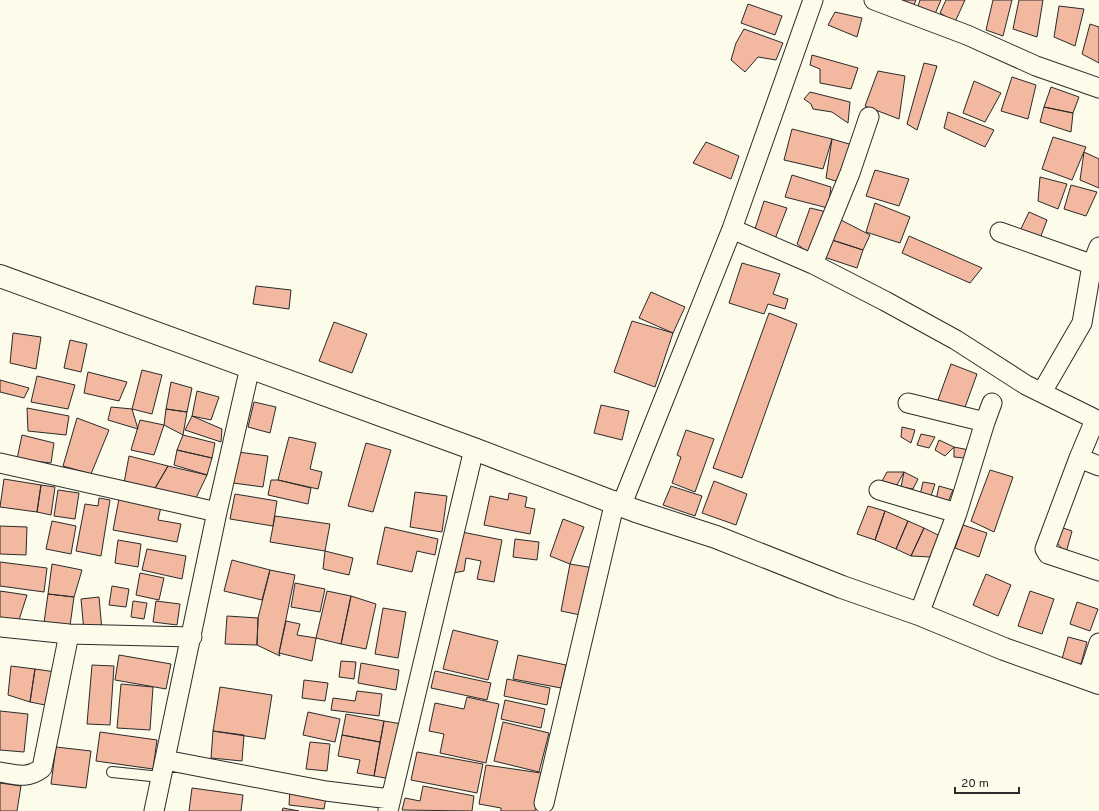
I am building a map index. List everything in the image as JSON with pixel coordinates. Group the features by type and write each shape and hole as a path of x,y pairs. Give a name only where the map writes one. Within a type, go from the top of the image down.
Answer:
{"main road":[{"path":"0,276 474,449 619,503 636,511 723,540 842,587 919,614 1004,649 1093,681"}],"street":[{"path":"544,803 619,503 732,228 814,0"},
{"path":"874,0 967,35 1036,66 1099,88"},
{"path":"813,264 852,167 869,117"},
{"path":"732,228 813,264 956,340 1026,385 1097,420 1079,458 1045,546 1048,554 1099,571"},
{"path":"1000,232 1095,266"},
{"path":"1042,392 1082,323 1099,247"},
{"path":"154,811 192,637 217,512 250,367"},
{"path":"908,403 984,422"},
{"path":"919,614 957,514 984,422 992,403"},
{"path":"163,768 326,791 389,805 474,449"},
{"path":"1079,458 1099,466"},
{"path":"0,463 217,512"},
{"path":"879,490 957,514"},
{"path":"0,627 69,634 192,637"},
{"path":"0,772 25,777 36,773 42,768 69,634"},
{"path":"1093,681 1099,643"}],"lane":[{"path":"112,772 163,768"}],"building":[{"path":"888,0 916,0 912,9"},
{"path":"920,0 941,0 935,14 918,6"},
{"path":"946,0 965,0 955,22 940,13"},
{"path":"993,0 1012,0 1003,36 986,30"},
{"path":"1019,0 1043,0 1037,37 1013,29"},
{"path":"748,4 782,16 775,35 741,23"},
{"path":"1059,6 1084,9 1075,46 1054,37"},
{"path":"835,12 862,18 857,37 828,25"},
{"path":"1090,24 1099,27 1099,63 1082,54"},
{"path":"744,29 783,43 776,60 758,57 745,72 731,60 736,43"},
{"path":"812,55 858,68 851,89 820,83 820,69 810,65"},
{"path":"924,63 937,66 917,130 907,124"},
{"path":"878,71 905,76 899,119 865,106"},
{"path":"1012,77 1036,85 1028,119 1001,111"},
{"path":"974,81 1001,93 985,122 963,113"},
{"path":"1051,87 1079,97 1073,113 1044,107"},
{"path":"810,92 850,102 848,123 832,112 813,109 811,104 804,99"},
{"path":"1044,107 1073,113 1071,132 1040,122"},
{"path":"948,112 994,130 985,147 944,128"},
{"path":"792,129 832,139 823,169 784,160"},
{"path":"1053,137 1086,147 1072,180 1042,169"},
{"path":"832,139 856,146 842,183 826,178"},
{"path":"706,142 739,156 731,179 693,163"},
{"path":"1084,152 1099,159 1099,188 1080,180"},
{"path":"875,170 909,179 899,206 866,196"},
{"path":"792,175 831,187 828,208 785,197"},
{"path":"1040,177 1067,184 1058,209 1038,201"},
{"path":"1071,185 1097,192 1086,216 1064,209"},
{"path":"764,201 787,208 775,239 754,232"},
{"path":"875,203 910,217 900,243 866,232"},
{"path":"810,208 827,212 810,254 797,244"},
{"path":"1029,212 1047,220 1039,241 1019,233"},
{"path":"841,220 870,235 863,250 832,240"},
{"path":"909,236 982,268 970,283 902,253"},
{"path":"832,240 863,250 857,268 824,257"},
{"path":"742,263 780,274 773,294 788,299 785,309 768,304 764,314 729,303"},
{"path":"256,286 291,290 289,309 253,304"},
{"path":"651,292 685,307 673,333 639,318"},
{"path":"769,313 797,324 742,478 713,468"},
{"path":"632,321 673,333 655,387 614,372"},
{"path":"334,322 367,334 352,373 319,361"},
{"path":"13,333 41,337 36,369 10,363"},
{"path":"70,340 87,344 81,372 64,368"},
{"path":"951,364 977,374 964,410 938,400"},
{"path":"142,370 162,375 152,414 132,409"},
{"path":"88,372 127,382 119,401 84,393"},
{"path":"37,376 75,385 68,409 31,402"},
{"path":"0,380 29,388 24,398 0,392"},
{"path":"171,382 192,388 187,412 166,409"},
{"path":"197,391 219,397 211,420 192,416"},
{"path":"254,402 276,407 270,433 248,427"},
{"path":"601,405 629,411 622,440 594,433"},
{"path":"111,407 132,409 138,429 108,420"},
{"path":"27,408 69,416 66,435 28,431"},
{"path":"166,409 187,412 183,435 164,425"},
{"path":"192,416 222,429 221,442 185,430"},
{"path":"77,418 109,430 91,474 63,466"},
{"path":"140,420 164,425 154,455 131,450"},
{"path":"902,427 915,430 911,443 901,437"},
{"path":"686,430 714,439 695,492 672,483 681,457 677,455"},
{"path":"921,434 935,437 929,448 917,445"},
{"path":"22,435 54,443 51,463 17,459"},
{"path":"183,435 215,443 212,458 177,450"},
{"path":"289,437 316,443 310,469 322,472 318,489 278,480"},
{"path":"939,440 954,447 945,456 935,450"},
{"path":"366,443 391,450 373,512 348,506"},
{"path":"954,447 969,450 964,458 954,457"},
{"path":"177,450 212,458 207,475 174,465"},
{"path":"238,452 268,456 263,487 233,483"},
{"path":"129,456 168,466 154,490 124,483"},
{"path":"168,466 207,475 196,498 154,490"},
{"path":"990,470 1013,477 994,532 971,521"},
{"path":"887,472 904,472 897,485 882,481"},
{"path":"904,472 918,479 913,489 901,487"},
{"path":"4,479 41,485 37,512 0,507"},
{"path":"271,480 278,480 311,488 308,504 268,495"},
{"path":"714,481 747,494 736,525 702,513"},
{"path":"923,482 935,484 930,499 920,495"},
{"path":"41,485 55,487 51,515 37,512"},
{"path":"671,486 702,496 695,516 663,505"},
{"path":"939,486 953,490 948,502 936,500"},
{"path":"58,490 79,493 75,519 54,516"},
{"path":"415,492 447,496 442,532 410,527"},
{"path":"509,493 527,497 525,507 535,509 530,534 484,525 490,496 508,500"},
{"path":"235,494 277,501 273,526 230,519"},
{"path":"99,498 110,500 101,556 76,551 85,504 98,506"},
{"path":"119,499 161,507 158,520 181,524 177,542 113,530"},
{"path":"868,506 885,511 875,540 857,534"},
{"path":"885,511 908,521 896,549 875,540"},
{"path":"275,516 330,524 325,551 270,542"},
{"path":"563,519 584,527 570,564 550,556"},
{"path":"52,521 76,526 71,554 46,549"},
{"path":"908,521 924,528 911,556 896,549"},
{"path":"963,525 987,533 979,557 955,548"},
{"path":"0,526 27,527 26,555 0,554"},
{"path":"385,527 438,539 435,555 417,551 412,572 377,564"},
{"path":"924,528 940,536 930,557 911,556"},
{"path":"1063,528 1072,531 1066,553 1057,543"},
{"path":"462,532 502,540 494,582 477,579 481,561 466,558 464,571 453,573"},
{"path":"515,539 539,542 537,560 513,557"},
{"path":"118,540 141,544 138,567 115,563"},
{"path":"147,549 186,556 182,579 142,570"},
{"path":"325,551 353,558 349,575 323,569"},
{"path":"232,560 270,570 262,600 224,591"},
{"path":"0,562 47,568 44,592 0,586"},
{"path":"52,564 82,570 74,597 48,594"},
{"path":"570,564 594,568 585,616 561,611"},
{"path":"270,570 295,575 279,653 280,656 257,645 258,618"},
{"path":"140,573 164,578 159,600 136,595"},
{"path":"986,574 1011,585 998,616 973,605"},
{"path":"295,583 325,589 320,612 291,607"},
{"path":"112,586 129,589 126,607 109,605"},
{"path":"0,591 27,595 17,626 0,624"},
{"path":"327,591 351,596 341,644 316,638"},
{"path":"1030,591 1054,599 1042,634 1018,626"},
{"path":"48,594 74,597 69,633 43,630"},
{"path":"351,596 376,604 366,649 341,644"},
{"path":"99,597 102,630 84,632 81,599"},
{"path":"133,601 147,603 144,619 131,617"},
{"path":"156,601 180,604 177,625 153,622"},
{"path":"1077,602 1098,609 1090,631 1070,624"},
{"path":"383,608 406,612 398,658 375,654"},
{"path":"227,616 258,618 257,645 225,644"},
{"path":"286,621 300,624 297,635 316,638 312,661 279,653"},
{"path":"453,630 498,641 488,680 443,669"},
{"path":"1068,637 1087,642 1081,664 1062,659"},
{"path":"119,655 171,664 166,689 115,680"},
{"path":"518,655 566,665 561,688 513,679"},
{"path":"341,661 356,662 354,679 339,677"},
{"path":"361,663 399,670 396,690 358,683"},
{"path":"92,665 114,666 110,725 87,724"},
{"path":"11,666 35,669 30,702 8,695"},
{"path":"35,669 56,672 50,706 30,702"},
{"path":"435,671 491,683 487,700 431,688"},
{"path":"507,679 550,688 547,705 504,696"},
{"path":"304,680 328,683 325,701 302,698"},
{"path":"121,684 153,687 150,730 117,728"},
{"path":"220,687 272,695 265,739 213,731"},
{"path":"357,691 382,694 379,716 331,710 333,698 355,701"},
{"path":"467,697 499,704 486,763 440,753 444,734 429,731 435,703 464,709"},
{"path":"505,700 545,709 541,728 501,719"},
{"path":"0,711 28,714 24,752 0,750"},
{"path":"308,712 340,719 335,742 303,735"},
{"path":"346,714 384,721 380,742 342,735"},
{"path":"384,721 402,724 391,779 374,776"},
{"path":"503,722 549,733 539,772 494,761"},
{"path":"213,731 244,735 242,761 211,758"},
{"path":"100,732 157,740 153,769 96,761"},
{"path":"342,735 380,742 374,776 357,773 360,760 338,756"},
{"path":"310,742 330,744 327,771 306,769"},
{"path":"56,747 91,751 86,788 51,784"},
{"path":"417,752 483,764 477,793 411,780"},
{"path":"486,765 541,773 535,811 501,811 501,808 479,804"},
{"path":"0,783 21,786 17,811 0,811"},
{"path":"423,786 474,796 472,811 402,810 405,798 420,801"},
{"path":"192,788 243,795 241,811 189,811"},
{"path":"290,788 327,792 324,809 289,805"},
{"path":"283,808 299,811 282,811"}]}
